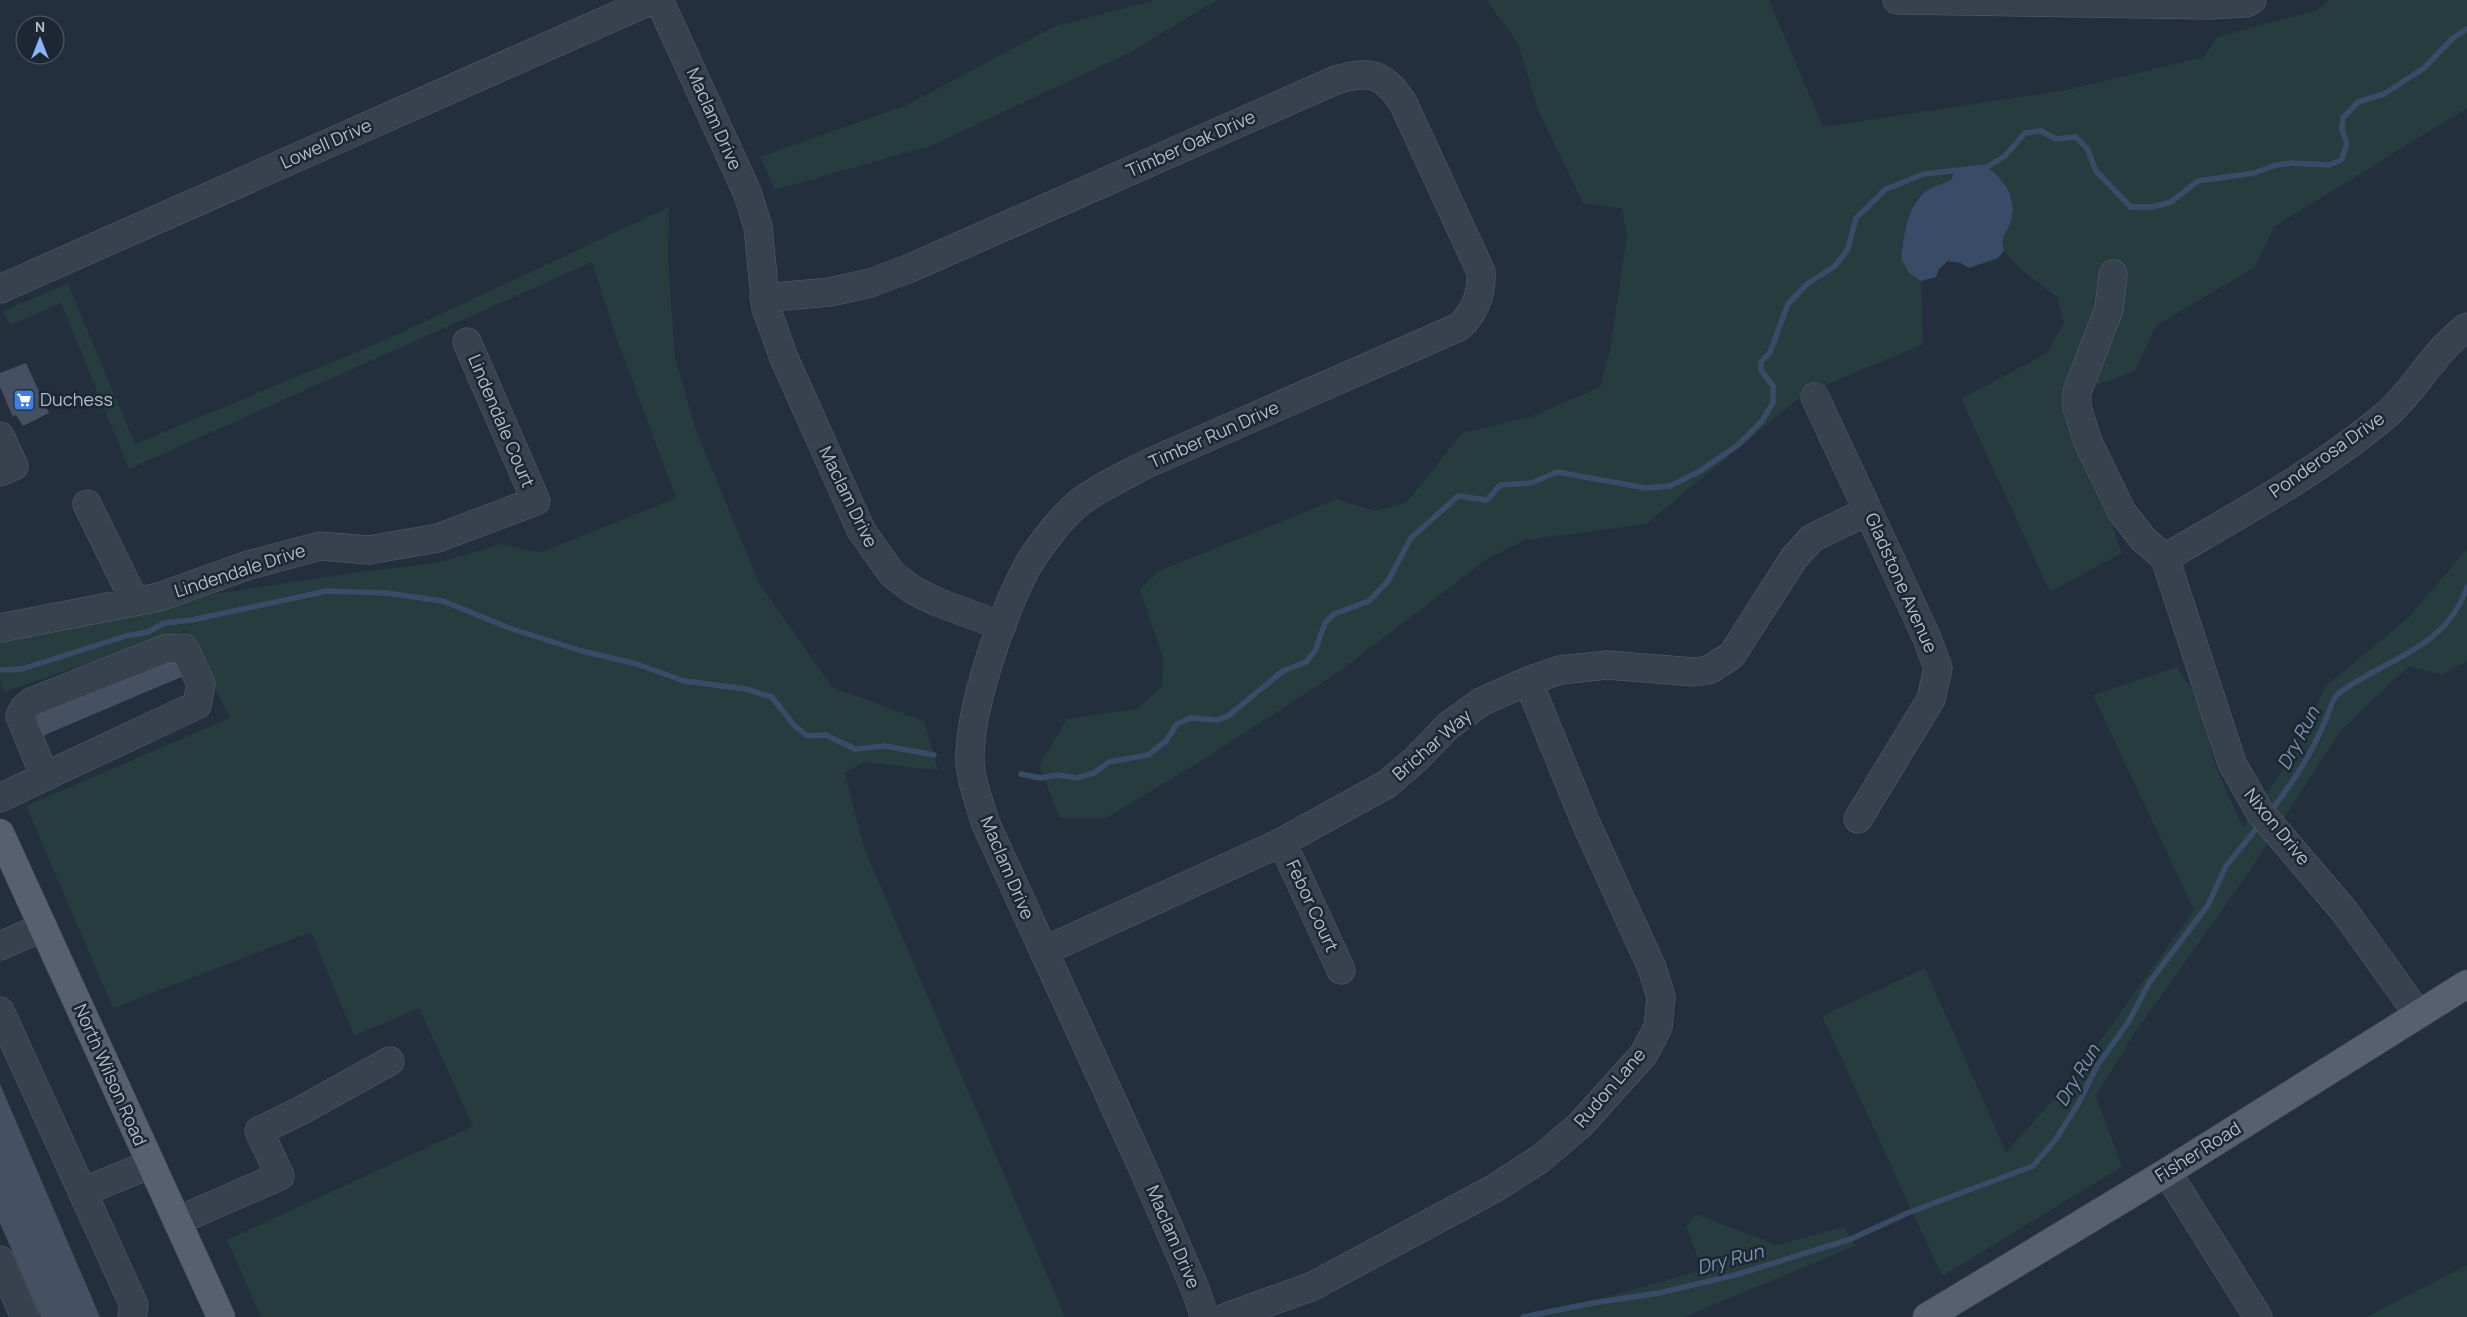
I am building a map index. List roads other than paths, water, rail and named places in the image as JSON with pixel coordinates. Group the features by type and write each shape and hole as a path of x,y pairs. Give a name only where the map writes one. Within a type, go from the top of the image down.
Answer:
{"main road":[{"name":"North Wilson Road","path":"3,847 43,927 221,1317"},
{"name":"Fisher Road","path":"1927,1317 2167,1172 2467,984"}],"street":[{"name":"Lowell Drive","path":"0,289 652,0"},
{"name":"Maclam Drive","path":"659,0 747,192 758,227 764,298 784,358 861,530 874,552 892,574 913,590 937,602 1002,626 977,704 970,764 985,822 1145,1172 1194,1286 1204,1317"},
{"path":"1897,0 2209,5 2252,0"},
{"name":"Timber Oak Drive","path":"764,298 830,292 870,283 900,272 1336,80 1364,74 1374,75 1392,86 1403,103 1481,272 1481,286 1476,303"},
{"path":"2113,274 2109,310 2077,392 2077,407 2088,442 2122,512 2143,539 2165,558"},
{"name":"Timber Run Drive","path":"1002,626 1028,567 1052,533 1078,503 1113,481 1149,463 1458,327 1470,316 1476,303"},
{"name":"Ponderosa Drive","path":"2165,558 2298,480 2385,415 2467,327"},
{"name":"Lindendale Court","path":"467,342 536,500"},
{"name":"Gladstone Avenue","path":"1815,397 1927,638 1938,668 1931,699 1858,819"},
{"path":"0,436 14,466 0,472"},
{"name":"Lindendale Drive","path":"0,628 159,597 249,565 320,546 368,550 438,538 536,500"},
{"path":"87,504 135,602"},
{"name":"Brichar Way","path":"1044,952 1282,842 1387,784 1415,760 1448,726 1481,702 1528,681 1560,670 1607,664 1694,672 1709,670 1732,655 1794,558 1812,538 1868,511"},
{"name":"Nixon Drive","path":"2165,558 2199,656 2232,763 2265,818 2345,912 2418,1014"},
{"path":"0,798 197,704 201,684 184,648 165,649 31,702 24,708 20,716 45,776"},
{"name":"Rudon Lane","path":"1227,1317 1313,1286 1495,1188 1540,1159 1580,1125 1644,1054 1658,1027 1661,997 1652,968 1585,821 1528,681"},
{"name":"Febor Court","path":"1282,842 1341,970"},
{"path":"0,946 43,927"},
{"path":"0,1011 134,1305 132,1317"},
{"path":"177,1221 280,1176 259,1131 302,1110 390,1061"},
{"path":"82,1192 150,1164"},
{"path":"2167,1172 2258,1317"},
{"path":"0,1260 25,1317"}],"water":[{"path":"1987,167 2004,184 2011,197 2011,221 2003,238 2004,251 1998,258 1969,268 1961,263 1948,261 1939,269 1936,277 1921,281 1910,274 1901,259 1908,222 1914,204 1929,189 1951,180 1956,169"}],"waterway":[{"path":"1021,774 1040,778 1058,775 1077,778 1094,773 1109,762 1148,755 1166,741 1177,724 1190,718 1217,720 1228,716 1283,671 1306,662 1315,651 1325,623 1334,614 1369,601 1388,581 1411,538 1458,496 1487,500 1500,485 1531,483 1557,472 1646,488 1670,486 1700,471 1738,445 1762,421 1773,403 1773,386 1761,370 1761,362 1770,352 1788,304 1807,284 1835,266 1848,249 1856,218 1886,189 1924,174 1987,167 2005,156 2025,133 2041,131 2056,139 2076,137 2088,150 2096,171 2131,207 2152,207 2171,202 2198,181 2254,173 2276,165 2292,163 2329,165 2341,160 2347,144 2342,129 2343,118 2358,102 2384,94 2424,68 2453,38 2467,29"},
{"name":"Dry Run","path":"2270,812 2308,756 2336,696 2429,639 2445,625 2457,608 2467,587"},
{"path":"0,670 22,669 126,636 148,632 164,623 192,620 327,591 386,593 443,601 512,629 582,651 637,664 684,681 746,689 772,697 793,724 807,736 826,735 855,749 885,746 934,755"},
{"name":"Dry Run","path":"1523,1317 1593,1303 1659,1293 1735,1275 1851,1239 1910,1212 2033,1166 2056,1139 2078,1104 2097,1066 2129,1021 2149,983 2208,905 2226,866 2261,823"}],"place":[{"name":"Duchess","path":"24,400"}]}
